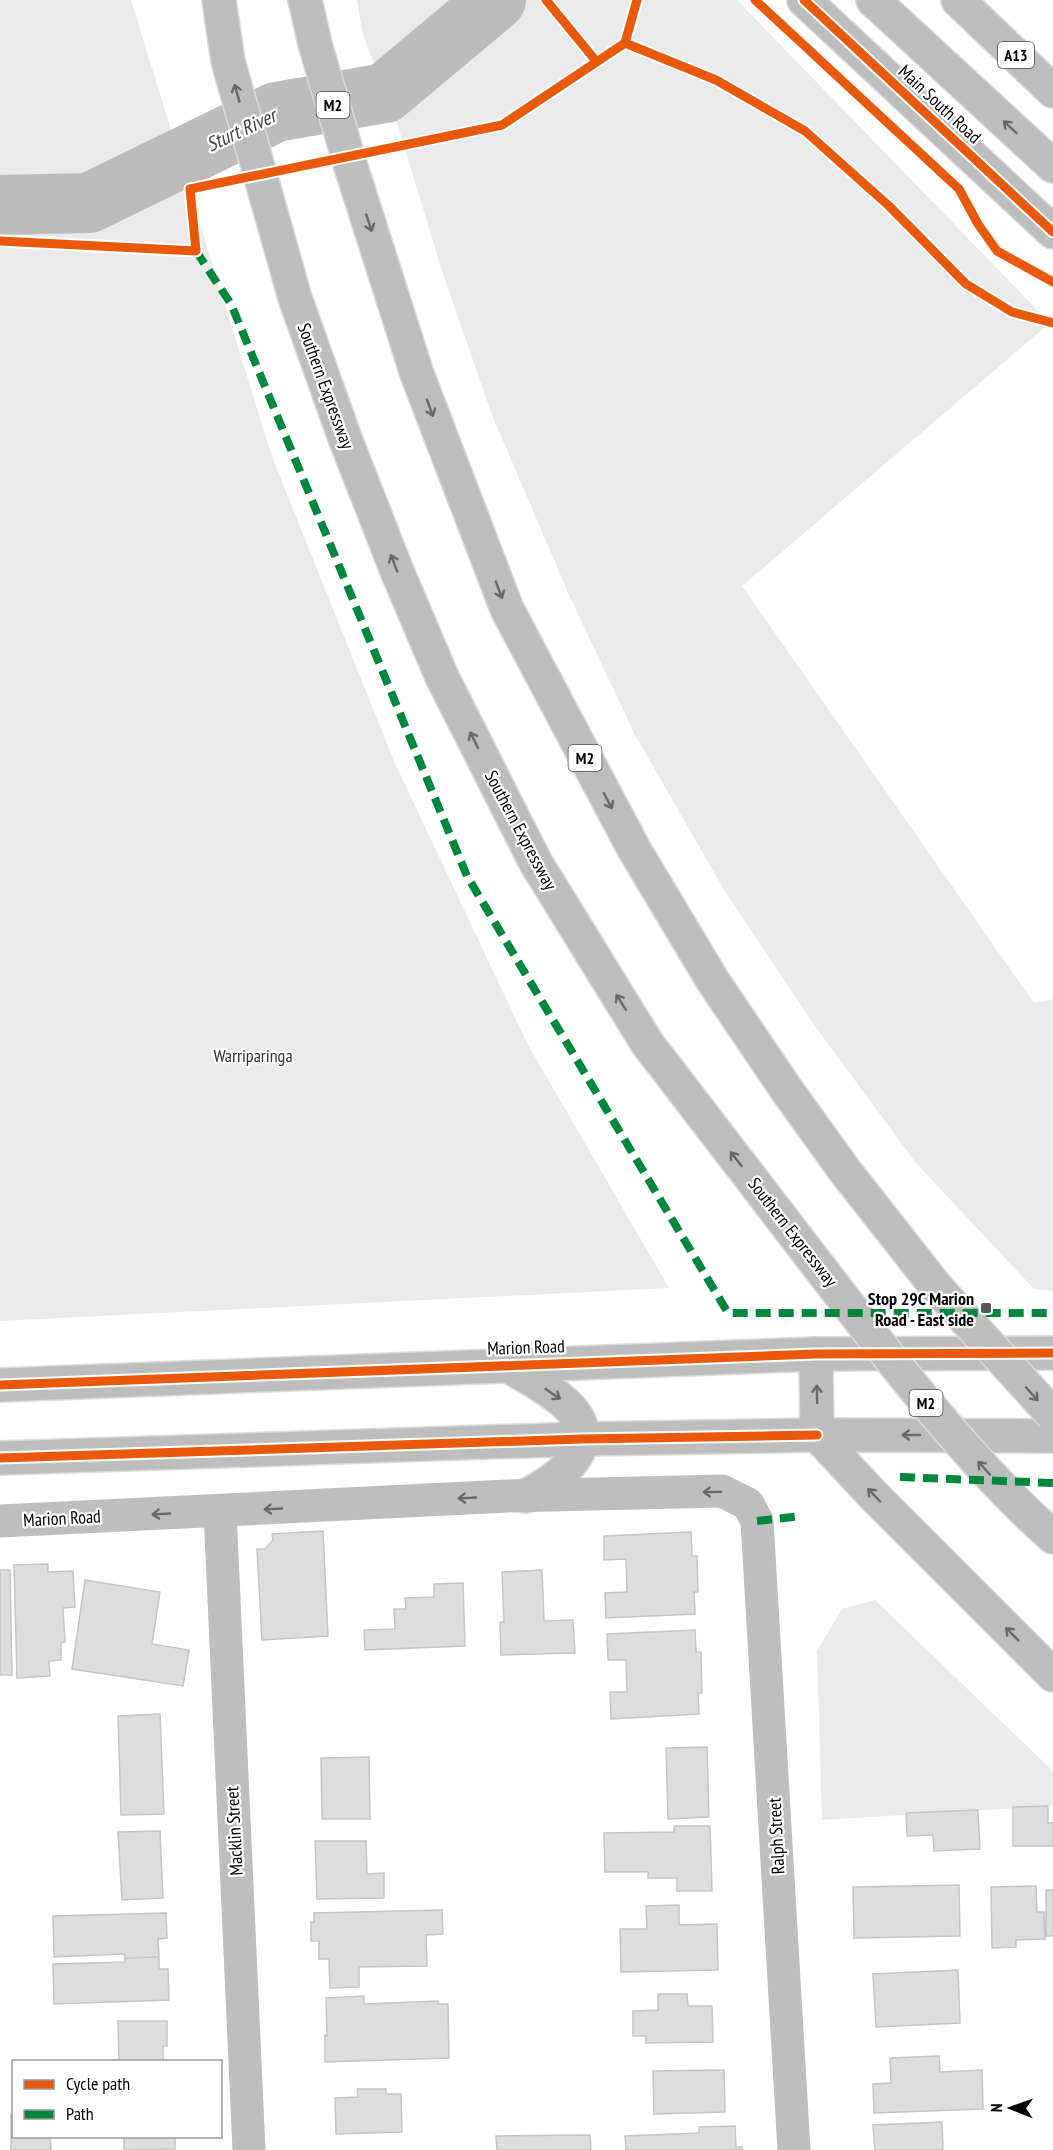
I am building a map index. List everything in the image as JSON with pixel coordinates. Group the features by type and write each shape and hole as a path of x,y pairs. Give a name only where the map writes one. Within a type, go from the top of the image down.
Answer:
{"main road":[{"path":"208,0 228,61"},
{"name":"Southern Expressway","path":"219,0 228,61 294,298 346,441 442,677 536,863 647,1043 913,1388 1002,1489 1053,1537"},
{"name":"M2","path":"305,0 315,44 351,167 417,374 498,588 517,629 634,849 713,981 786,1089 845,1171 937,1288 1053,1415"},
{"name":"Main South Road","path":"804,0 1041,211 1053,232"},
{"path":"873,0 1053,166"},
{"name":"A13","path":"958,0 1053,91"},
{"name":"Marion Road","path":"0,1385 816,1354 1053,1353"},
{"path":"816,1354 817,1435 1053,1675"},
{"path":"507,1365 568,1406 580,1425 582,1439 575,1458 564,1472 526,1496"},
{"path":"0,1458 582,1439 817,1435 1053,1436"}],"street":[{"name":"Marion Road","path":"0,1521 526,1496 722,1491 748,1504 757,1521"},
{"name":"Macklin Street","path":"219,1511 249,2150"},
{"name":"Ralph Street","path":"757,1521 794,2150"}],"green space":[{"name":"Warriparinga","path":"0,0 131,0 271,454 394,761 527,1043 669,1288 0,1321"},
{"path":"357,0 737,0 1050,323 742,586 1034,1003 1053,999 1053,1291 1034,1289 916,1163 817,1029 723,888 635,735 570,597 492,415 442,271 397,123 363,35"},
{"path":"875,1600 1053,1771 1053,1806 822,1820 817,1651 842,1609"}],"building":[{"path":"323,1531 328,1636 262,1640 257,1549 265,1549 273,1540 272,1534"},
{"path":"691,1532 692,1556 697,1556 698,1592 694,1592 695,1614 606,1618 605,1593 627,1592 626,1559 604,1560 604,1536"},
{"path":"48,1564 48,1572 73,1571 75,1607 63,1608 65,1642 61,1643 61,1660 49,1661 50,1676 17,1678 14,1565"},
{"path":"0,1570 10,1570 12,1675 0,1675"},
{"path":"542,1570 544,1621 573,1620 575,1653 501,1655 500,1622 504,1622 502,1572"},
{"path":"85,1580 160,1592 152,1644 189,1650 183,1686 72,1669"},
{"path":"463,1583 465,1646 365,1650 364,1630 395,1629 394,1609 406,1609 405,1598 434,1597 434,1584"},
{"path":"695,1630 696,1652 701,1652 702,1693 698,1693 699,1714 611,1719 610,1692 627,1692 626,1660 608,1660 607,1634"},
{"path":"160,1714 164,1814 121,1815 118,1716"},
{"path":"707,1747 709,1817 668,1819 666,1748"},
{"path":"369,1757 370,1819 322,1819 321,1758"},
{"path":"1048,1806 1048,1823 1053,1823 1053,1846 1013,1846 1013,1807"},
{"path":"978,1810 980,1849 934,1851 933,1835 907,1836 906,1813"},
{"path":"674,1826 710,1826 712,1891 677,1891 677,1878 648,1878 648,1872 605,1872 604,1833 674,1832"},
{"path":"160,1831 163,1898 122,1900 118,1832"},
{"path":"315,1841 366,1841 367,1874 384,1873 384,1898 317,1899"},
{"path":"959,1885 960,1936 854,1938 853,1887"},
{"path":"1036,1886 1037,1912 1044,1912 1045,1939 1016,1940 1016,1947 992,1948 991,1887"},
{"path":"1046,1890 1053,1890 1053,1936 1046,1936"},
{"path":"679,1905 679,1925 717,1924 718,1970 621,1972 620,1929 647,1929 646,1906"},
{"path":"442,1910 443,1934 426,1935 427,1966 359,1967 359,1987 330,1988 329,1959 319,1959 319,1941 311,1941 311,1922 314,1922 314,1913"},
{"path":"166,1913 167,1938 158,1939 159,1957 125,1958 124,1954 54,1957 53,1916"},
{"path":"159,1957 159,1969 168,1969 169,2000 54,2004 53,1964 125,1962 125,1958"},
{"path":"958,1970 960,2023 876,2027 873,1974"},
{"path":"658,1994 687,1994 688,2006 712,2006 713,2042 646,2043 646,2036 633,2036 633,2011 658,2010"},
{"path":"364,1996 364,2004 438,2001 438,2004 448,2004 449,2058 325,2062 326,1998"},
{"path":"118,2021 167,2021 167,2046 163,2046 163,2060 119,2060"},
{"path":"939,2056 940,2072 982,2070 983,2109 874,2113 873,2084 891,2083 890,2058"},
{"path":"724,2070 725,2112 654,2114 653,2071"},
{"path":"357,2089 386,2089 386,2094 401,2094 402,2132 336,2134 335,2098 358,2097"},
{"path":"11,2114 12,2138 50,2138 51,2150 11,2150"},
{"path":"942,2122 943,2150 875,2150 873,2125"},
{"path":"735,2126 736,2147 742,2147 742,2150 626,2150 625,2136 699,2133 699,2127"},
{"path":"590,2135 591,2150 497,2150 496,2136"},
{"path":"124,2138 175,2138 175,2149 124,2150"}],"waterway":[{"name":"Sturt River","path":"0,205 89,203 276,112 385,93 496,0"}],"marked path":[{"path":"196,251 231,304 467,876 728,1313 1053,1313"},
{"path":"900,1477 1053,1483"},
{"path":"757,1521 802,1516"}],"cycle path":[{"path":"546,0 596,61"},
{"path":"0,241 196,251 190,189 502,125 625,43 637,0"},
{"path":"755,0 959,189 978,224 997,251 1053,282"},
{"path":"804,0 1053,232"},
{"path":"625,43 716,80 805,131 889,206 966,284 1012,312 1053,323"},
{"path":"0,1385 816,1354 1053,1353"},
{"path":"0,1458 582,1439 817,1435"}],"place":[{"name":"Stop 29C Marion Road - East side","path":"986,1308"}]}
